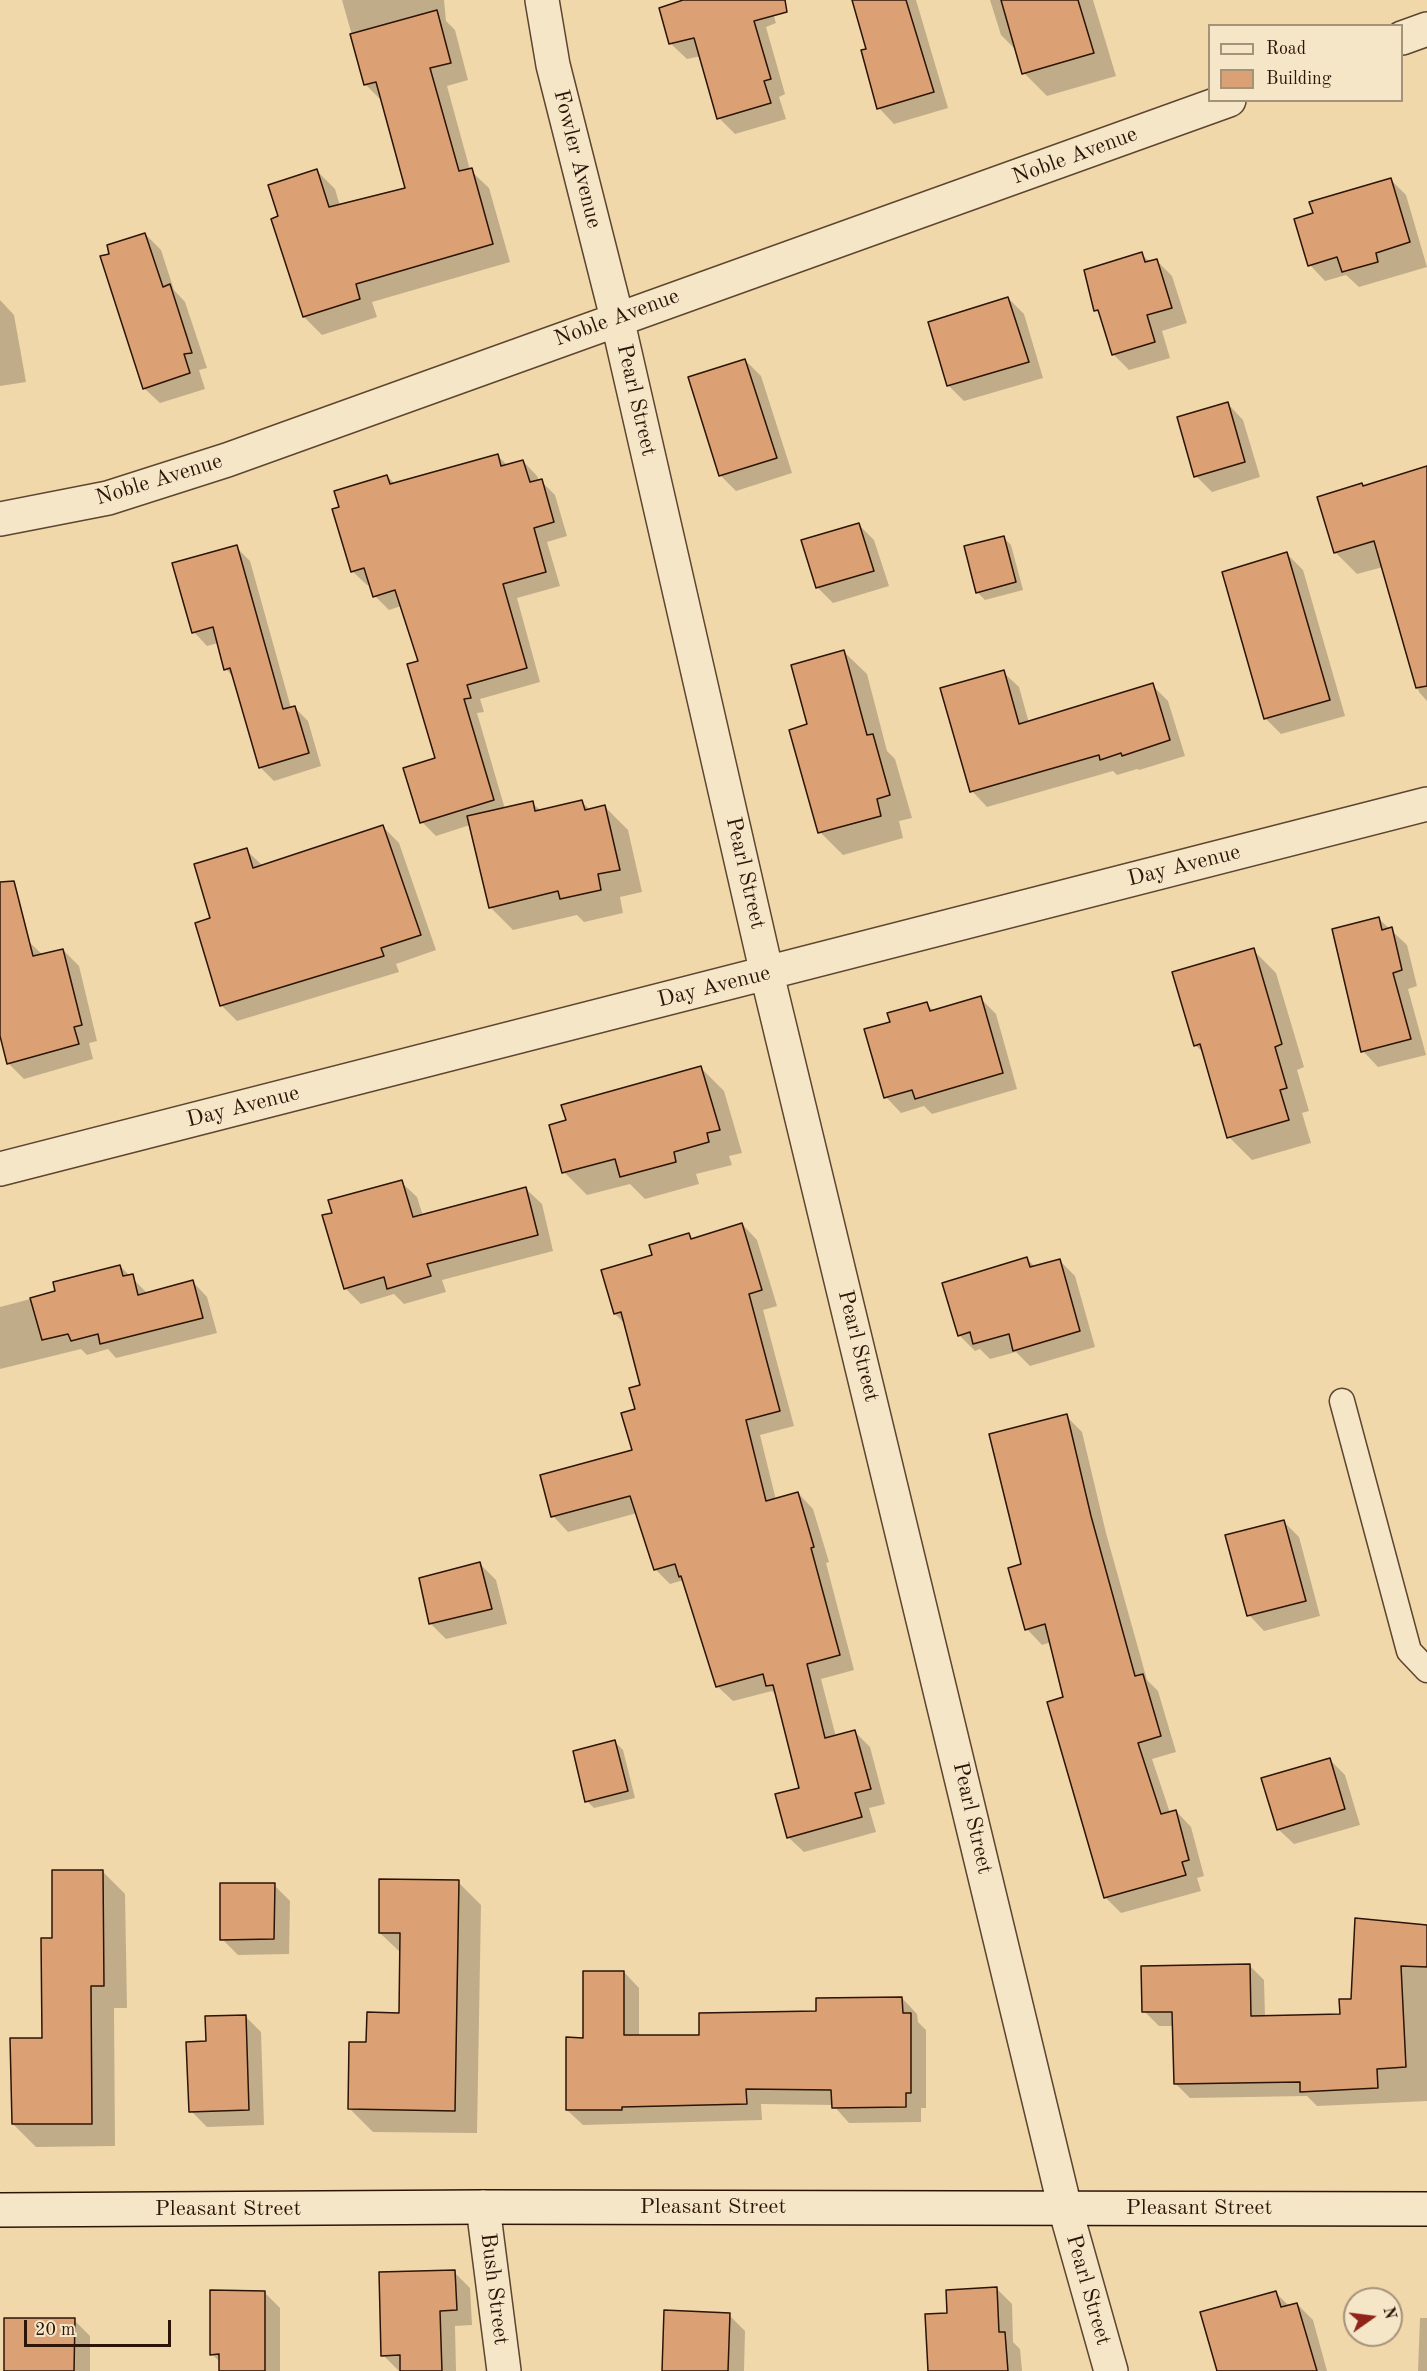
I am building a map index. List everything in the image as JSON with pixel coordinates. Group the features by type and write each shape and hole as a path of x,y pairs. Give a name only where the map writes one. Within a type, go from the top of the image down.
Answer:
{"street":[{"name":"Fowler Avenue","path":"542,0 553,65 617,318"},
{"path":"1403,37 1427,29"},
{"name":"Noble Avenue","path":"0,519 108,498 227,460 1223,102"},
{"name":"Pearl Street","path":"617,318 767,974 1065,2208 1111,2371"},
{"name":"Day Avenue","path":"0,1169 1427,804"},
{"name":"Pleasant Street","path":"0,2210 483,2207 1427,2209"},
{"name":"Bush Street","path":"483,2207 504,2371"}],"lane":[{"path":"1342,1401 1409,1651 1427,1670"}],"building":[{"path":"683,0 785,0 787,12 754,21 771,79 764,81 771,103 717,119 694,38 669,44 659,8"},
{"path":"852,0 906,0 934,92 877,109 861,50 866,49"},
{"path":"1001,0 1078,0 1094,53 1022,74"},
{"path":"437,10 451,63 430,68 459,171 472,168 493,244 356,284 360,299 303,317 271,219 278,216 268,185 317,169 329,207 405,188 376,82 364,85 350,34"},
{"path":"1391,178 1410,242 1376,253 1378,262 1342,272 1337,257 1308,266 1294,219 1313,213 1309,202"},
{"path":"145,233 163,287 170,284 192,353 184,354 190,373 143,389 100,256 109,254 107,245"},
{"path":"1142,252 1145,262 1157,259 1172,308 1147,315 1155,342 1112,355 1098,310 1094,311 1084,270"},
{"path":"1008,297 1029,362 947,386 928,322"},
{"path":"745,359 777,458 719,476 688,377"},
{"path":"1228,402 1245,462 1194,477 1177,417"},
{"path":"498,454 501,466 523,460 530,482 542,479 554,522 534,528 546,572 503,584 527,668 467,685 471,698 464,699 494,800 420,823 403,768 435,758 407,664 418,661 395,590 373,597 364,568 351,572 332,509 339,507 334,491 387,475 390,484"},
{"path":"1427,466 1427,686 1416,688 1374,541 1334,553 1317,497 1362,483 1363,486"},
{"path":"859,523 874,571 816,588 801,540"},
{"path":"1004,536 1016,582 976,593 964,546"},
{"path":"237,545 283,709 295,706 309,753 259,768 230,668 224,670 213,627 192,633 172,563"},
{"path":"1287,552 1330,700 1264,719 1222,572"},
{"path":"844,650 867,735 873,734 890,795 877,799 881,816 818,833 789,730 807,724 791,665"},
{"path":"1004,670 1019,724 1153,683 1170,740 1122,756 1121,753 1100,760 1099,755 970,792 940,688"},
{"path":"582,800 585,810 605,805 620,870 598,874 601,890 560,899 558,891 489,908 467,816 533,801 535,811"},
{"path":"383,825 421,935 381,948 384,956 220,1006 195,923 210,918 194,864 247,848 253,868"},
{"path":"14,881 33,956 63,949 82,1025 74,1027 79,1044 7,1064 0,1036 0,882"},
{"path":"1379,917 1382,930 1392,927 1402,970 1393,973 1411,1039 1361,1052 1332,929"},
{"path":"1254,948 1282,1044 1275,1047 1287,1088 1280,1090 1289,1120 1227,1138 1200,1044 1194,1046 1172,972"},
{"path":"981,996 1003,1073 915,1099 912,1090 884,1098 864,1029 890,1022 887,1013 927,1002 930,1011"},
{"path":"701,1066 720,1130 707,1133 709,1142 674,1152 676,1162 620,1177 615,1159 562,1173 549,1125 566,1120 561,1105"},
{"path":"402,1180 413,1217 526,1187 538,1235 427,1264 431,1276 387,1289 384,1277 344,1289 322,1215 332,1213 328,1200"},
{"path":"742,1223 762,1290 749,1294 780,1411 746,1420 766,1501 798,1492 814,1547 811,1548 840,1655 807,1664 825,1738 855,1730 871,1789 855,1793 862,1817 787,1838 775,1794 799,1788 773,1685 766,1686 763,1674 716,1687 681,1576 679,1577 675,1564 654,1570 630,1496 551,1517 540,1475 632,1450 621,1413 635,1409 629,1388 640,1385 621,1312 614,1314 601,1270 652,1255 649,1245 689,1233 691,1239"},
{"path":"1027,1257 1030,1267 1060,1259 1080,1331 1013,1351 1009,1334 973,1344 970,1332 958,1336 942,1283"},
{"path":"120,1265 123,1276 133,1274 138,1295 193,1280 203,1318 100,1344 98,1334 71,1341 68,1334 42,1340 30,1298 55,1291 53,1282"},
{"path":"1067,1414 1091,1516 1135,1676 1143,1674 1161,1736 1138,1743 1161,1814 1176,1810 1189,1860 1182,1862 1186,1875 1104,1898 1047,1702 1063,1697 1045,1624 1025,1630 1008,1568 1021,1564 989,1434"},
{"path":"1284,1520 1306,1601 1247,1616 1225,1535"},
{"path":"480,1562 492,1609 429,1624 419,1578"},
{"path":"615,1740 628,1791 585,1802 573,1751"},
{"path":"1330,1758 1345,1809 1277,1830 1261,1778"},
{"path":"52,1870 103,1870 104,1986 91,1986 92,2124 12,2124 10,2038 42,2038 41,1938 52,1938"},
{"path":"379,1879 459,1880 455,2111 348,2109 349,2042 366,2042 367,2012 399,2013 400,1933 379,1933"},
{"path":"220,1883 275,1883 274,1939 220,1940"},
{"path":"1355,1918 1427,1925 1427,1967 1401,1966 1406,2067 1377,2069 1378,2088 1300,2092 1300,2082 1174,2084 1172,2012 1142,2012 1141,1966 1250,1964 1251,2016 1340,2014 1339,1999 1351,1999"},
{"path":"583,1971 624,1971 624,2035 699,2035 699,2013 816,2011 816,1998 902,1997 903,2013 911,2013 911,2093 906,2093 906,2107 832,2108 831,2090 746,2089 747,2104 622,2107 622,2110 566,2110 566,2037 583,2038"},
{"path":"246,2015 249,2110 189,2112 186,2042 206,2041 205,2016"},
{"path":"455,2270 457,2310 440,2311 442,2371 400,2371 400,2355 381,2356 379,2272"},
{"path":"997,2287 999,2332 1005,2332 1008,2371 928,2371 925,2314 947,2313 946,2290"},
{"path":"210,2290 265,2291 265,2371 219,2371 219,2354 210,2355"},
{"path":"1276,2291 1281,2307 1297,2303 1317,2371 1217,2371 1200,2312"},
{"path":"664,2310 730,2313 728,2371 662,2371"},
{"path":"4,2318 75,2318 74,2371 4,2371"}]}
